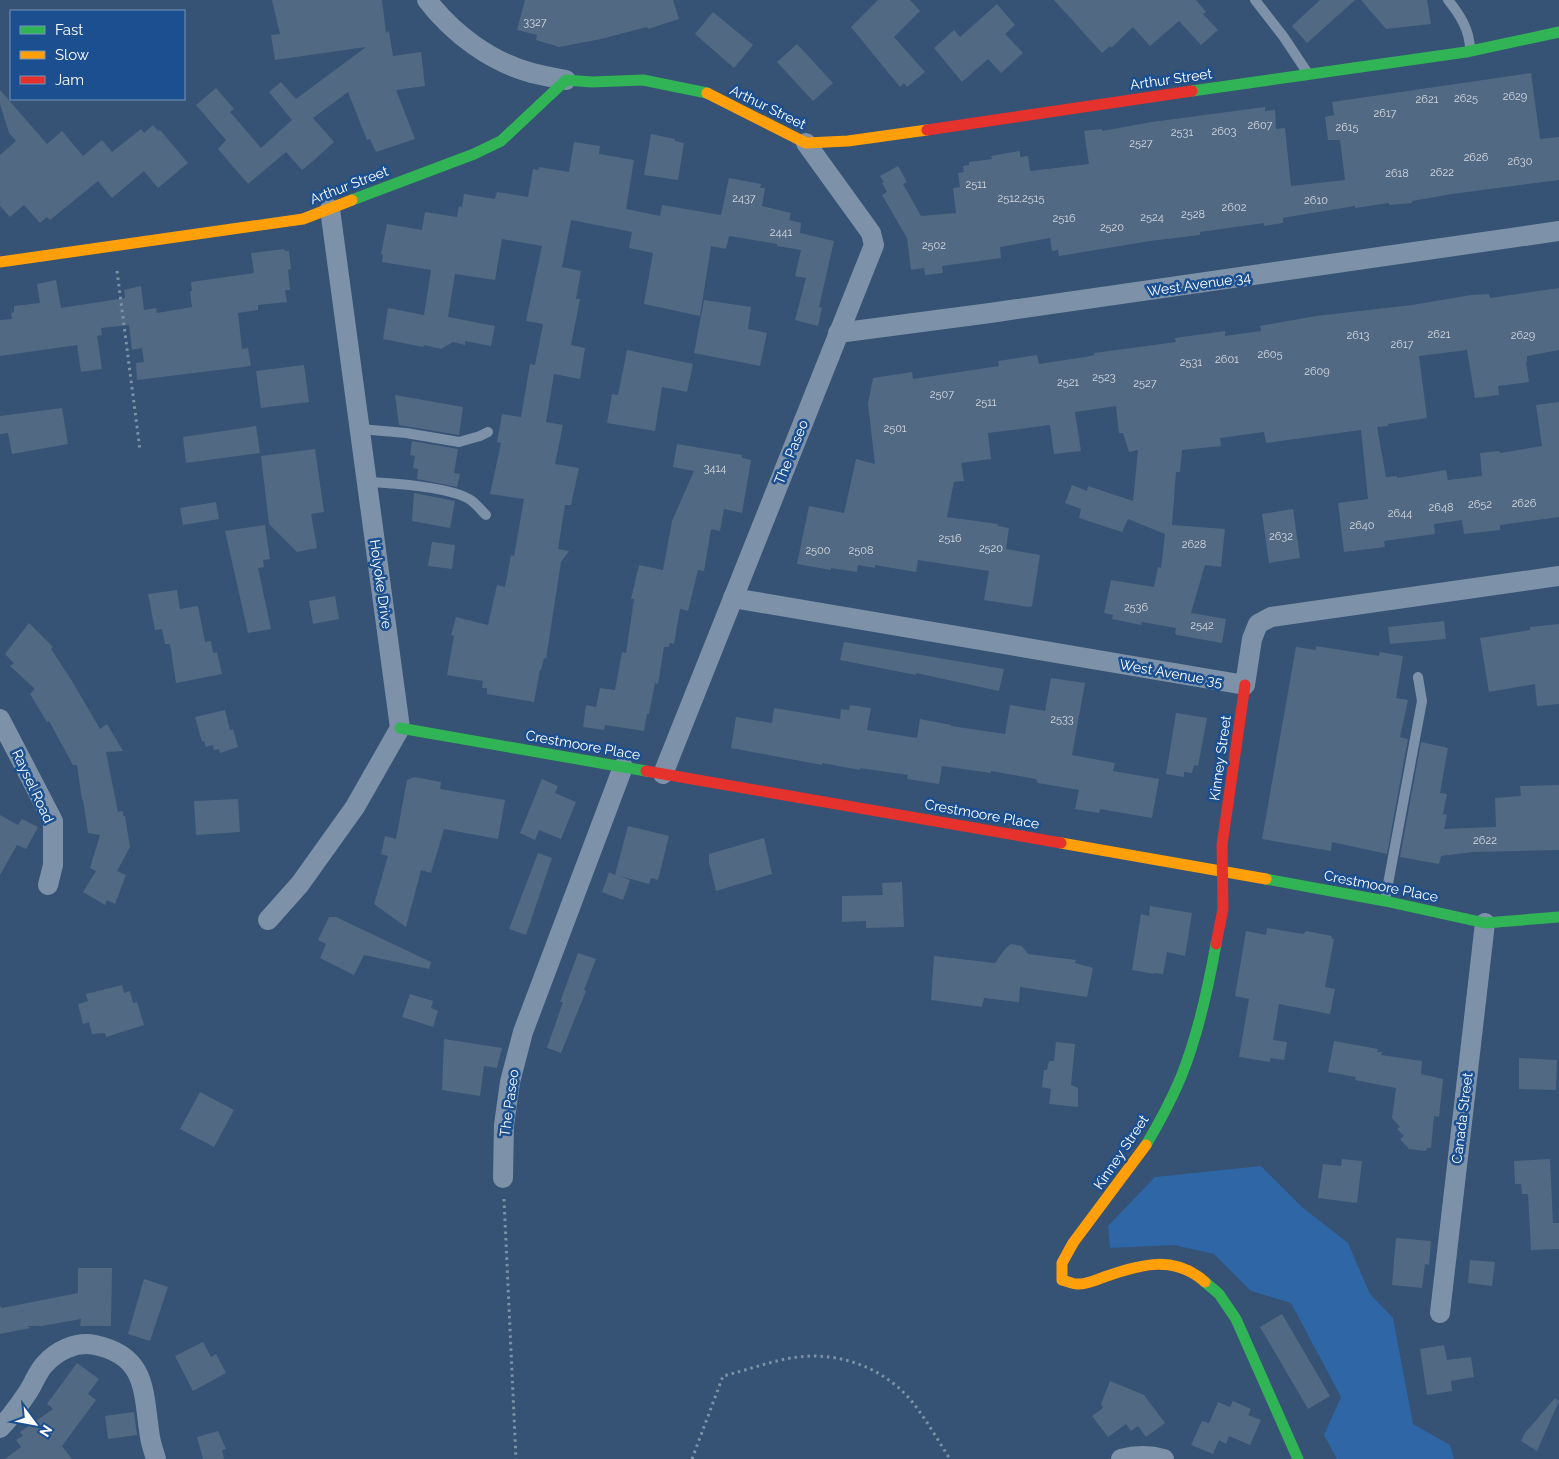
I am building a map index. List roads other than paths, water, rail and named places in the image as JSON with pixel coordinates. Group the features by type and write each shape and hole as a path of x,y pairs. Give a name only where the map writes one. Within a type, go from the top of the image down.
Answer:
{"street":[{"path":"427,0 449,25 487,53 501,61 532,73 566,80"},
{"name":"Arthur Street","path":"0,262 303,219 474,154 501,141 566,80 592,82 643,80 706,93 806,143 848,141 1470,51 1559,32"},
{"name":"The Paseo","path":"663,774 874,246 871,233 806,143"},
{"name":"Holyoke Drive","path":"330,209 400,728"},
{"name":"West Avenue 34","path":"838,333 1559,231"},
{"path":"1245,686 1252,639 1258,624 1271,617 1559,576"},
{"name":"West Avenue 35","path":"733,598 1245,686"},
{"name":"Kinney Street","path":"1245,686 1222,845 1223,909 1210,978 1195,1036 1181,1077 1164,1114 1120,1184 1073,1243 1062,1263 1062,1280 1077,1284 1090,1282 1129,1268 1153,1263 1178,1266 1200,1276 1219,1294 1236,1319 1298,1459"},
{"name":"Raysel Road","path":"0,719 53,821 54,865 48,886"},
{"path":"268,920 300,884 356,807 400,728"},
{"name":"Crestmoore Place","path":"400,728 1222,870 1385,901 1485,923 1559,917"},
{"name":"The Paseo","path":"503,1178 505,1117 510,1082 523,1032 623,767"},
{"name":"Canada Street","path":"1440,1313 1485,923"},
{"path":"0,1428 9,1419 43,1366 56,1354 72,1346 90,1344 108,1348 126,1358 138,1373 144,1390 150,1439 156,1459"},
{"path":"1121,1459 1133,1456 1155,1456 1164,1459"}],"lane":[{"path":"1255,0 1309,74"},
{"path":"1448,0 1463,19 1470,41 1470,51"},
{"path":"360,429 459,442 488,432"},
{"path":"367,482 403,484 454,494 472,501 486,515"},
{"path":"1385,901 1422,701 1418,678"}]}
